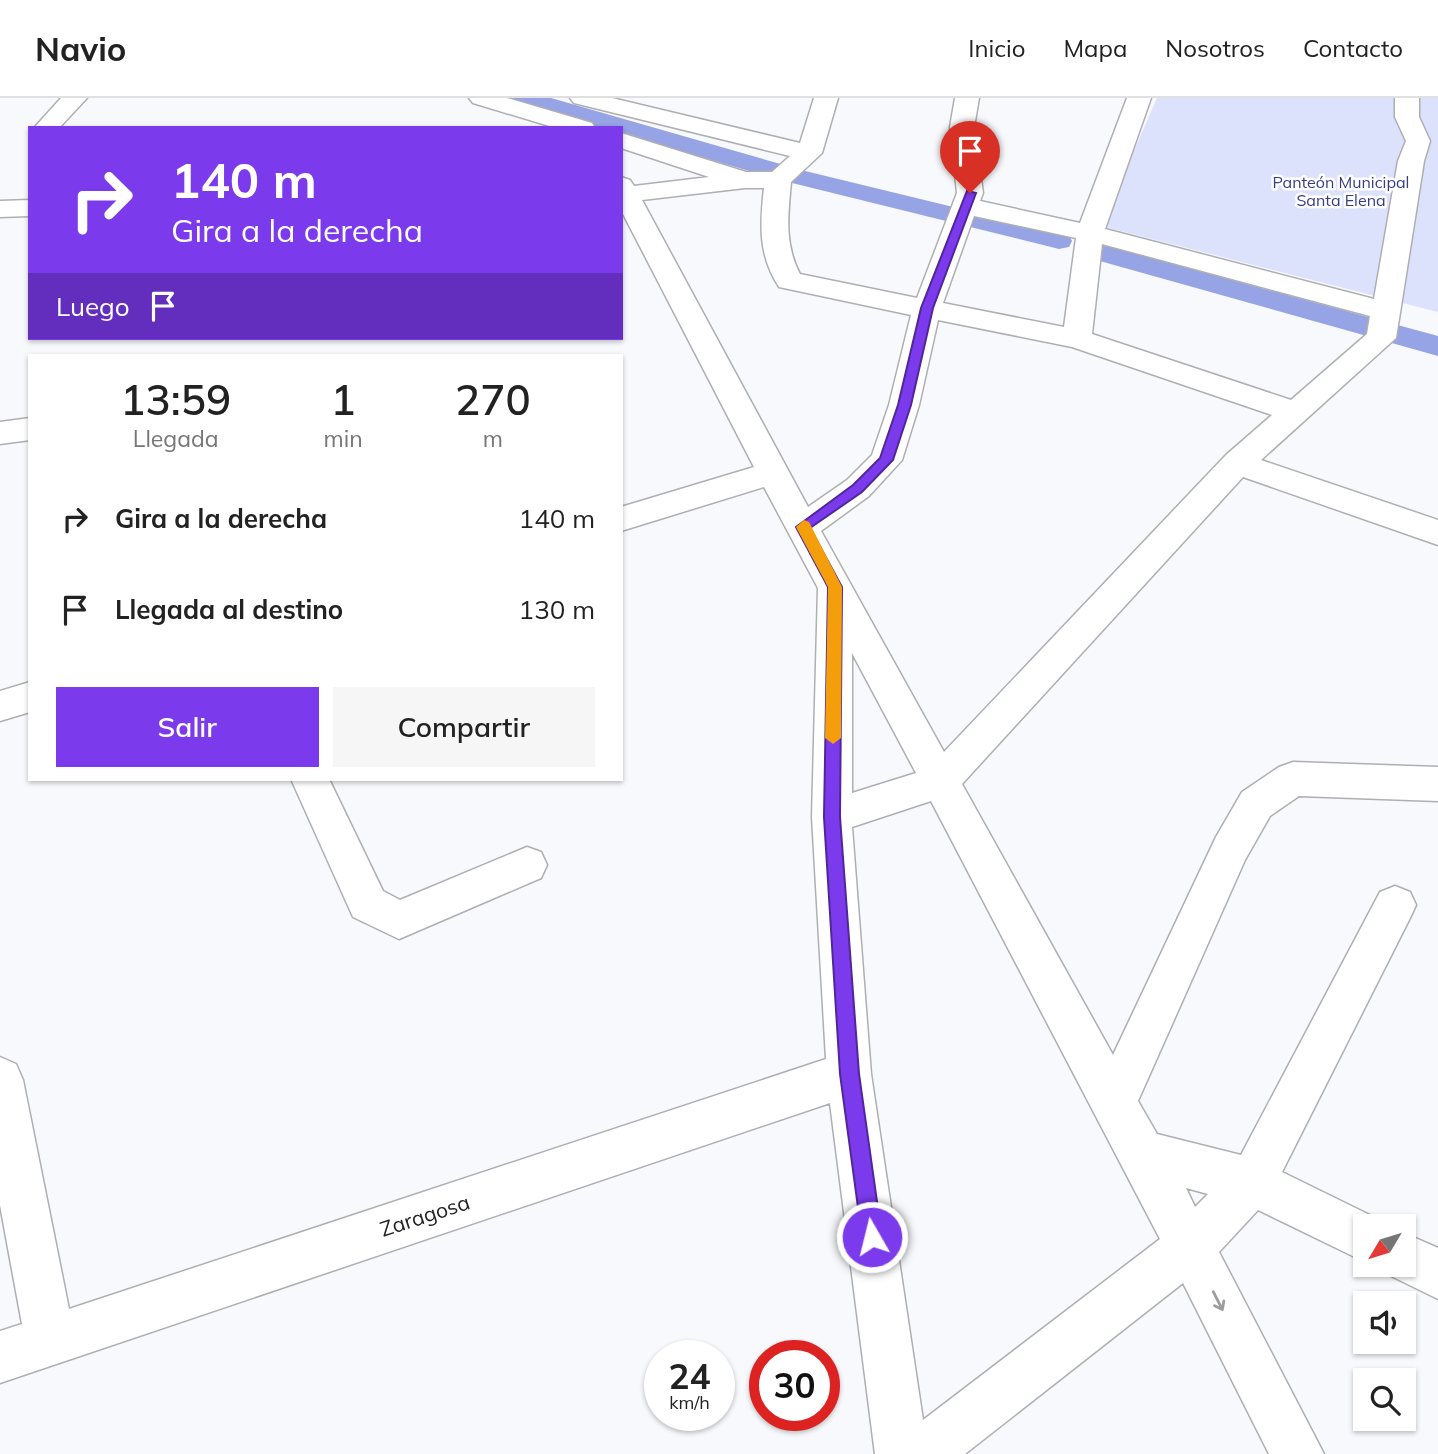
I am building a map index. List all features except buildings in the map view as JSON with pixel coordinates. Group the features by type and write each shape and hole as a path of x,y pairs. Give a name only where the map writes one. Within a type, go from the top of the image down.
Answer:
{"street":[{"path":"47,126 75,98"},
{"path":"481,98 576,126"},
{"path":"826,98 809,153 778,180 745,180 623,192 1115,1101 1297,1454"},
{"path":"803,527 858,488 886,460 904,405 927,308 970,193 962,127 967,98"},
{"path":"1077,339 1090,233 1139,98"},
{"path":"832,817 941,781 1237,463 1295,412 1383,325 1411,161 1418,141 1407,117 1407,98"},
{"path":"592,126 586,99 809,153"},
{"path":"623,141 745,180"},
{"path":"778,180 772,239 778,261 789,281 1077,339 1295,412"},
{"path":"965,205 1090,233 1383,325"},
{"path":"0,209 28,208"},
{"path":"0,433 28,429"},
{"path":"1237,463 1438,533"},
{"path":"623,518 773,473"},
{"path":"835,587 832,817 849,1074 902,1454"},
{"path":"0,706 28,698"},
{"path":"1115,1101 1230,850 1256,804 1293,779 1438,783"},
{"path":"311,781 368,904 399,920 527,865"},
{"path":"922,1454 1191,1247 1252,1182 1395,905"},
{"name":"Zaragosa","path":"0,1357 849,1074"},
{"path":"0,1080 50,1341"},
{"path":"1142,1153 1252,1182 1353,1232"},
{"path":"1416,1263 1438,1274"}],"green space":[{"name":"Panteón Municipal Santa Elena","path":"1157,98 1438,98 1438,312 1101,226"}],"waterway":[{"path":"525,98 621,126"},
{"path":"623,127 793,176 1059,241"},
{"path":"1092,250 1438,346"}],"slow traffic":[{"path":"804,525 835,587 833,738"}],"route":[{"path":"872,1237 849,1074 832,817 835,587 803,527 858,488 886,460 904,405 927,308 970,193"}]}
